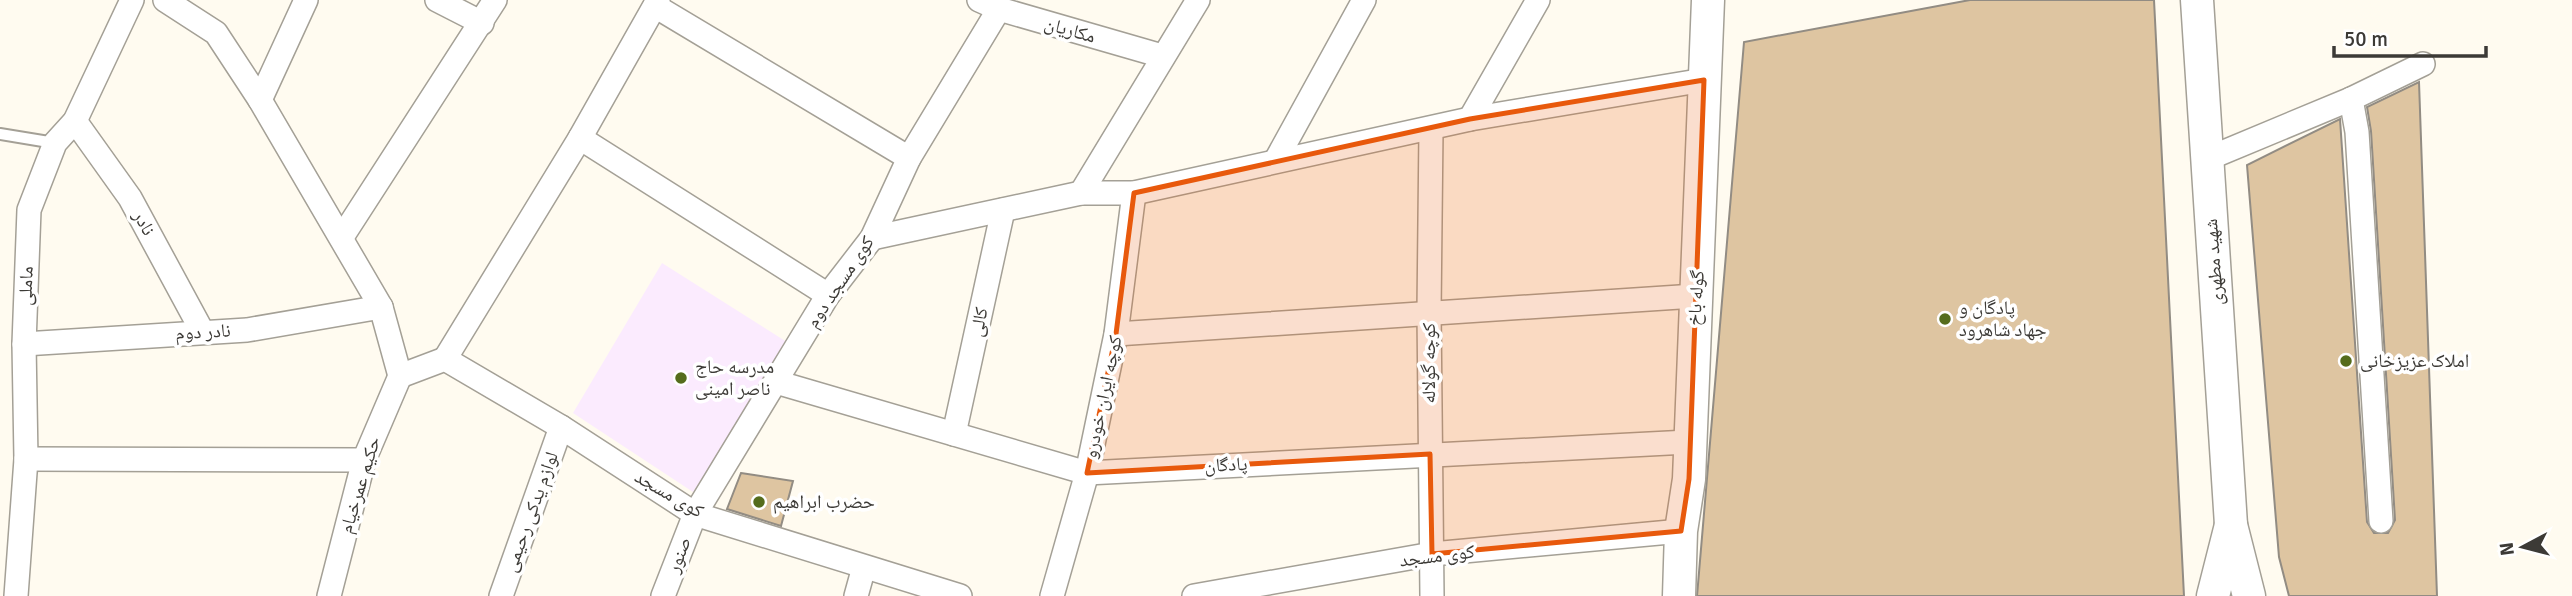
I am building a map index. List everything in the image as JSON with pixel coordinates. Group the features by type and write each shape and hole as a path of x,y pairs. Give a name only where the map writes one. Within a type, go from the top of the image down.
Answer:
{"street":[{"name":"ماملی","path":"16,596 26,459 24,344 29,210 55,144 75,121 132,0"},
{"path":"165,0 216,33 260,100 381,307 400,376 445,359 580,138 657,3 909,158"},
{"path":"260,100 306,0"},
{"path":"437,0 482,23"},
{"path":"342,237 495,0"},
{"path":"1081,193 1161,56 1198,0"},
{"path":"1276,160 1364,0"},
{"path":"1469,119 1538,0"},
{"name":"گوله باخ","path":"1679,596 1681,531 1689,479 1688,442 1701,232 1708,0"},
{"name":"شهید مطهری","path":"2197,0 2231,525"},
{"name":"مکاریان","path":"989,5 1161,56"},
{"name":"کوی مسجد دوم","path":"695,514 828,295 872,239 909,158 989,5"},
{"path":"2207,159 2351,99 2423,64"},
{"path":"872,239 1081,193 1134,193 1276,160 1431,130 1469,119 1704,80"},
{"path":"2351,99 2357,132 2381,521"},
{"name":"نادر","path":"75,121 130,198 202,331"},
{"name":"کوچه گولاله","path":"1431,130 1429,312 1433,596"},
{"path":"580,138 828,295"},
{"name":"کوچه ایران خودرو","path":"1052,596 1087,473 1116,334 1134,193"},
{"name":"کالی","path":"954,434 1003,210"},
{"path":"1116,334 1695,296"},
{"name":"نادر دوم","path":"24,344 247,330 381,307"},
{"name":"کوی مسجد","path":"445,359 561,427 695,514 960,596"},
{"name":"حکیم عمرخیام","path":"329,596 364,460 400,376"},
{"name":"پادگان","path":"776,382 1087,473 1688,442"},
{"name":"لوازم یدکی رحیمی","path":"501,596 561,427"},
{"path":"26,459 364,460"},
{"name":"صنور","path":"663,596 695,514"},
{"path":"2213,596 2231,525"},
{"path":"2231,525 2245,570 2249,596"},
{"name":"کوی مسجد","path":"1194,596 1432,554 1681,531"},
{"path":"856,596 864,567"}],"lane":[{"path":"0,134 55,144"}],"highlighted area":[{"path":"1704,80 1689,479 1681,531 1432,554 1430,454 1087,473 1116,334 1134,193 1470,119"}],"shaded area":[{"name":"مدرسه حاج ناصر امینی","path":"662,263 790,344 693,492 573,413"}],"building":[{"name":"پادگان و جهاد شاهرود","path":"1970,0 2154,0 2184,596 1697,596 1744,42"},
{"name":"املاک عزیزخانی","path":"2419,82 2437,596 2289,596 2279,557 2247,165 2340,119 2367,522 2374,533 2388,533 2395,520 2371,131 2367,107"},
{"name":"حضرب ابراهیم","path":"741,473 793,481 781,526 727,509"}],"place":[{"name":"پادگان و جهاد شاهرود","path":"1945,319"},
{"name":"املاک عزیزخانی","path":"2346,361"},
{"name":"مدرسه حاج ناصر امینی","path":"681,378"},
{"name":"حضرب ابراهیم","path":"759,502"}]}
